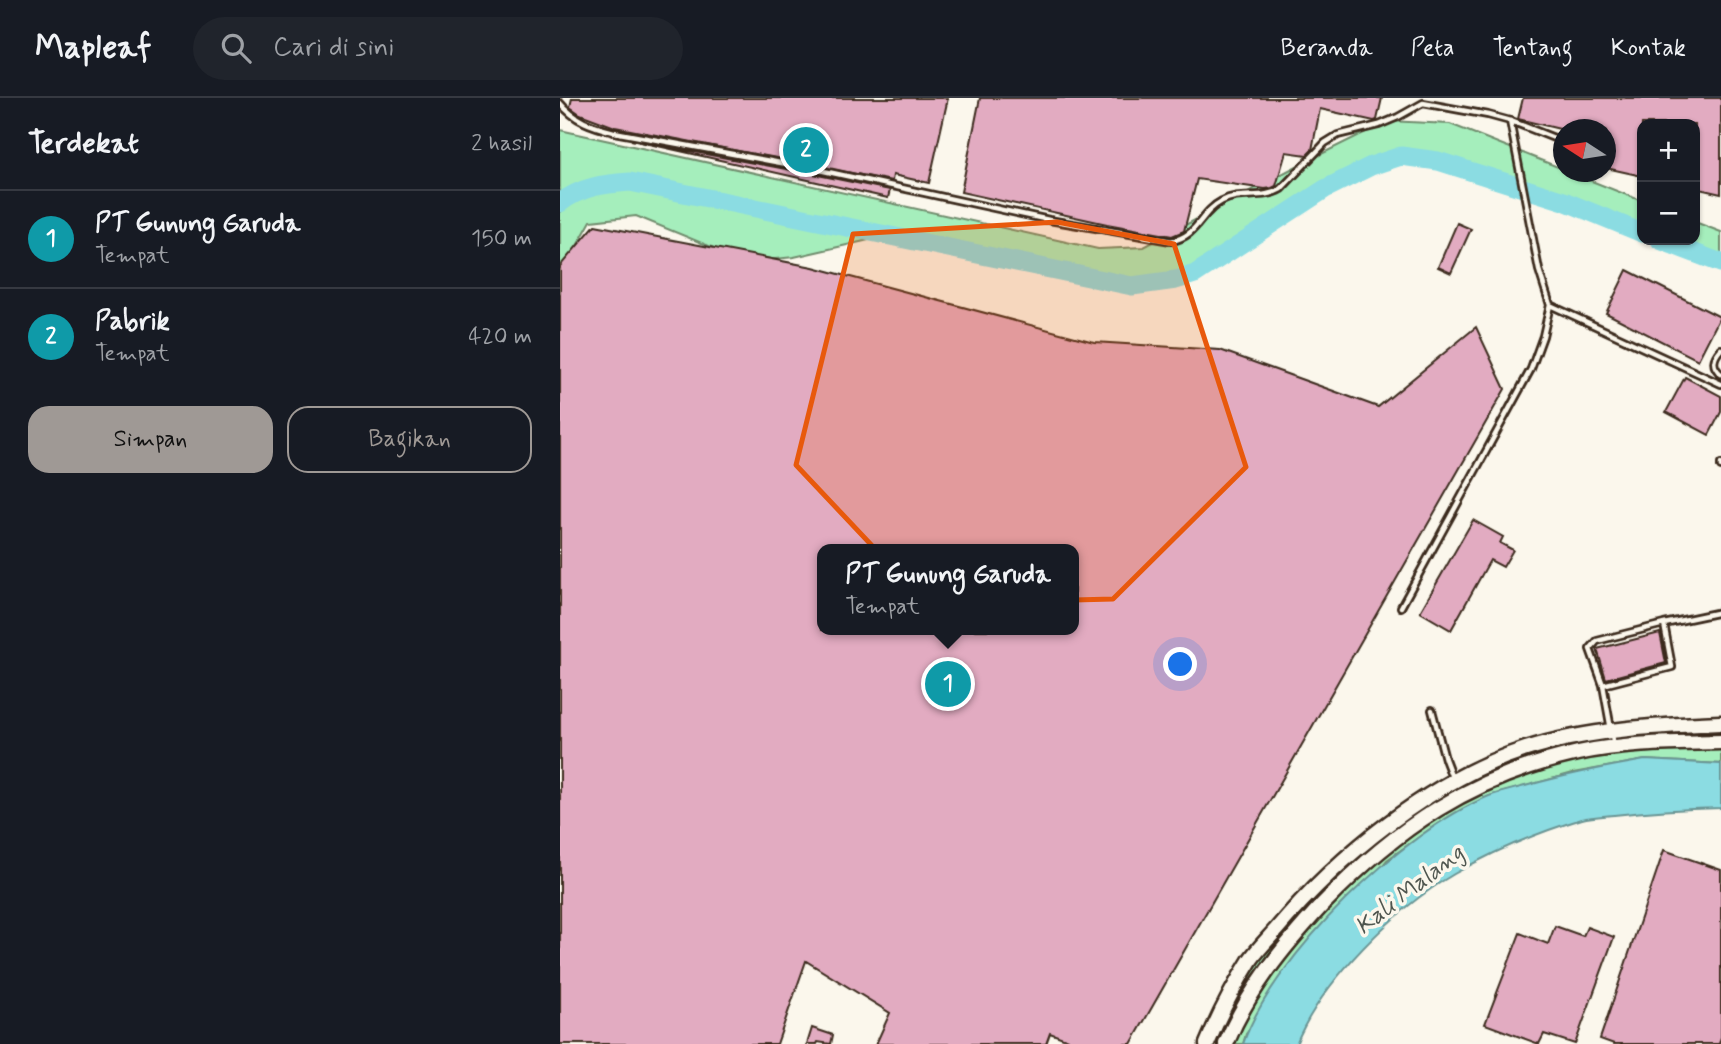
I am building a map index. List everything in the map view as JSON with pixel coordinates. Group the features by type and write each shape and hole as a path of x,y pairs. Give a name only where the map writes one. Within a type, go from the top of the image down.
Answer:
{"main road":[{"path":"1207,1044 1219,1015 1252,957 1291,911 1346,858 1420,802 1488,764 1527,749 1577,736 1613,731 1721,723"},
{"path":"1226,1044 1237,1018 1263,975 1287,943 1356,870 1384,845 1461,794 1537,764 1579,753 1614,748 1721,742"},
{"path":"1346,858 1356,870"},
{"path":"1274,931 1287,943"}],"lane":[{"path":"560,103 570,115 587,125 614,132 819,170 1049,220 1171,241 1192,233 1208,211 1222,201 1239,195 1273,194 1281,189 1325,143 1338,135 1379,125 1398,117 1422,100 1510,121 1553,138"},
{"path":"1401,607 1531,369 1544,336 1550,304 1539,270 1510,121"},
{"path":"1550,304 1721,384"},
{"path":"1721,349 1715,356 1714,364 1721,374"},
{"path":"1614,748 1603,684 1589,653 1593,643 1721,612"},
{"path":"1603,684 1672,667 1664,624"},
{"path":"1432,710 1454,782"}],"highlighted area":[{"path":"1057,222 1174,244 1246,467 1113,599 927,604 796,465 853,234"}],"green space":[{"path":"1388,121 1450,124 1553,165 1553,182 1594,182 1637,199 1637,231 1564,201 1438,161 1401,156 1371,166 1327,188 1195,274 1176,280 1132,286 891,235 794,257 748,262 636,216 591,221 560,276 560,130 1098,249 1144,247"},
{"path":"1700,224 1721,232 1721,270 1708,260 1672,245 1700,245"},
{"path":"1721,723 1721,764 1645,760 1573,773 1490,796 1437,824 1387,860 1246,1034 1243,1044 1207,1044 1274,931 1286,943 1355,870 1346,858 1420,801 1527,749"}],"water":[{"name":"Kali Malang","path":"1645,760 1721,764 1721,808 1586,818 1533,836 1485,858 1432,888 1385,926 1342,971 1308,1020 1296,1044 1243,1044 1259,1009 1282,973 1312,936 1345,900 1419,837 1455,813 1489,796 1570,775"}],"building":[{"path":"572,98 948,98 929,183 893,175 892,181 615,127 580,114 570,107"},
{"path":"980,98 1382,98 1377,120 1374,121 1320,109 1312,150 1307,155 1286,152 1276,186 1272,188 1197,179 1184,231 1172,236 961,192"},
{"path":"1523,98 1721,98 1721,194 1700,189 1700,119 1637,119 1637,175 1616,170 1616,119 1553,119 1553,127 1518,119"},
{"path":"631,140 818,175 890,190 888,198"},
{"path":"1457,223 1471,229 1451,273 1438,267"},
{"path":"595,225 813,267 1094,342 1220,350 1378,407 1476,327 1505,389 1131,1044 1079,1044 1050,1033 1046,1044 876,1044 890,1013 806,961 777,1044 560,1044 560,266"},
{"path":"1627,270 1720,317 1698,360 1606,313"},
{"path":"1685,377 1721,396 1721,412 1709,435 1666,412"},
{"path":"1473,520 1503,537 1500,543 1513,550 1503,567 1490,560 1451,630 1420,612"},
{"path":"1660,633 1666,663 1606,679 1597,649"},
{"path":"1664,850 1721,870 1719,1044 1614,1044 1600,1039"},
{"path":"1555,926 1583,936 1587,927 1614,937 1575,1044 1544,1034 1539,1044 1485,1024 1520,933 1548,944"},
{"path":"812,1028 833,1035 831,1044 807,1044"}],"waterway":[{"path":"560,203 585,189 630,182 1132,286 1176,280 1195,274 1325,189 1371,166 1401,156 1438,161 1564,201 1637,231"},
{"path":"1673,245 1721,263"}],"place":[{"name":"Pabrik","path":"806,150"},
{"name":"PT Gunung Garuda","path":"948,684"}]}
